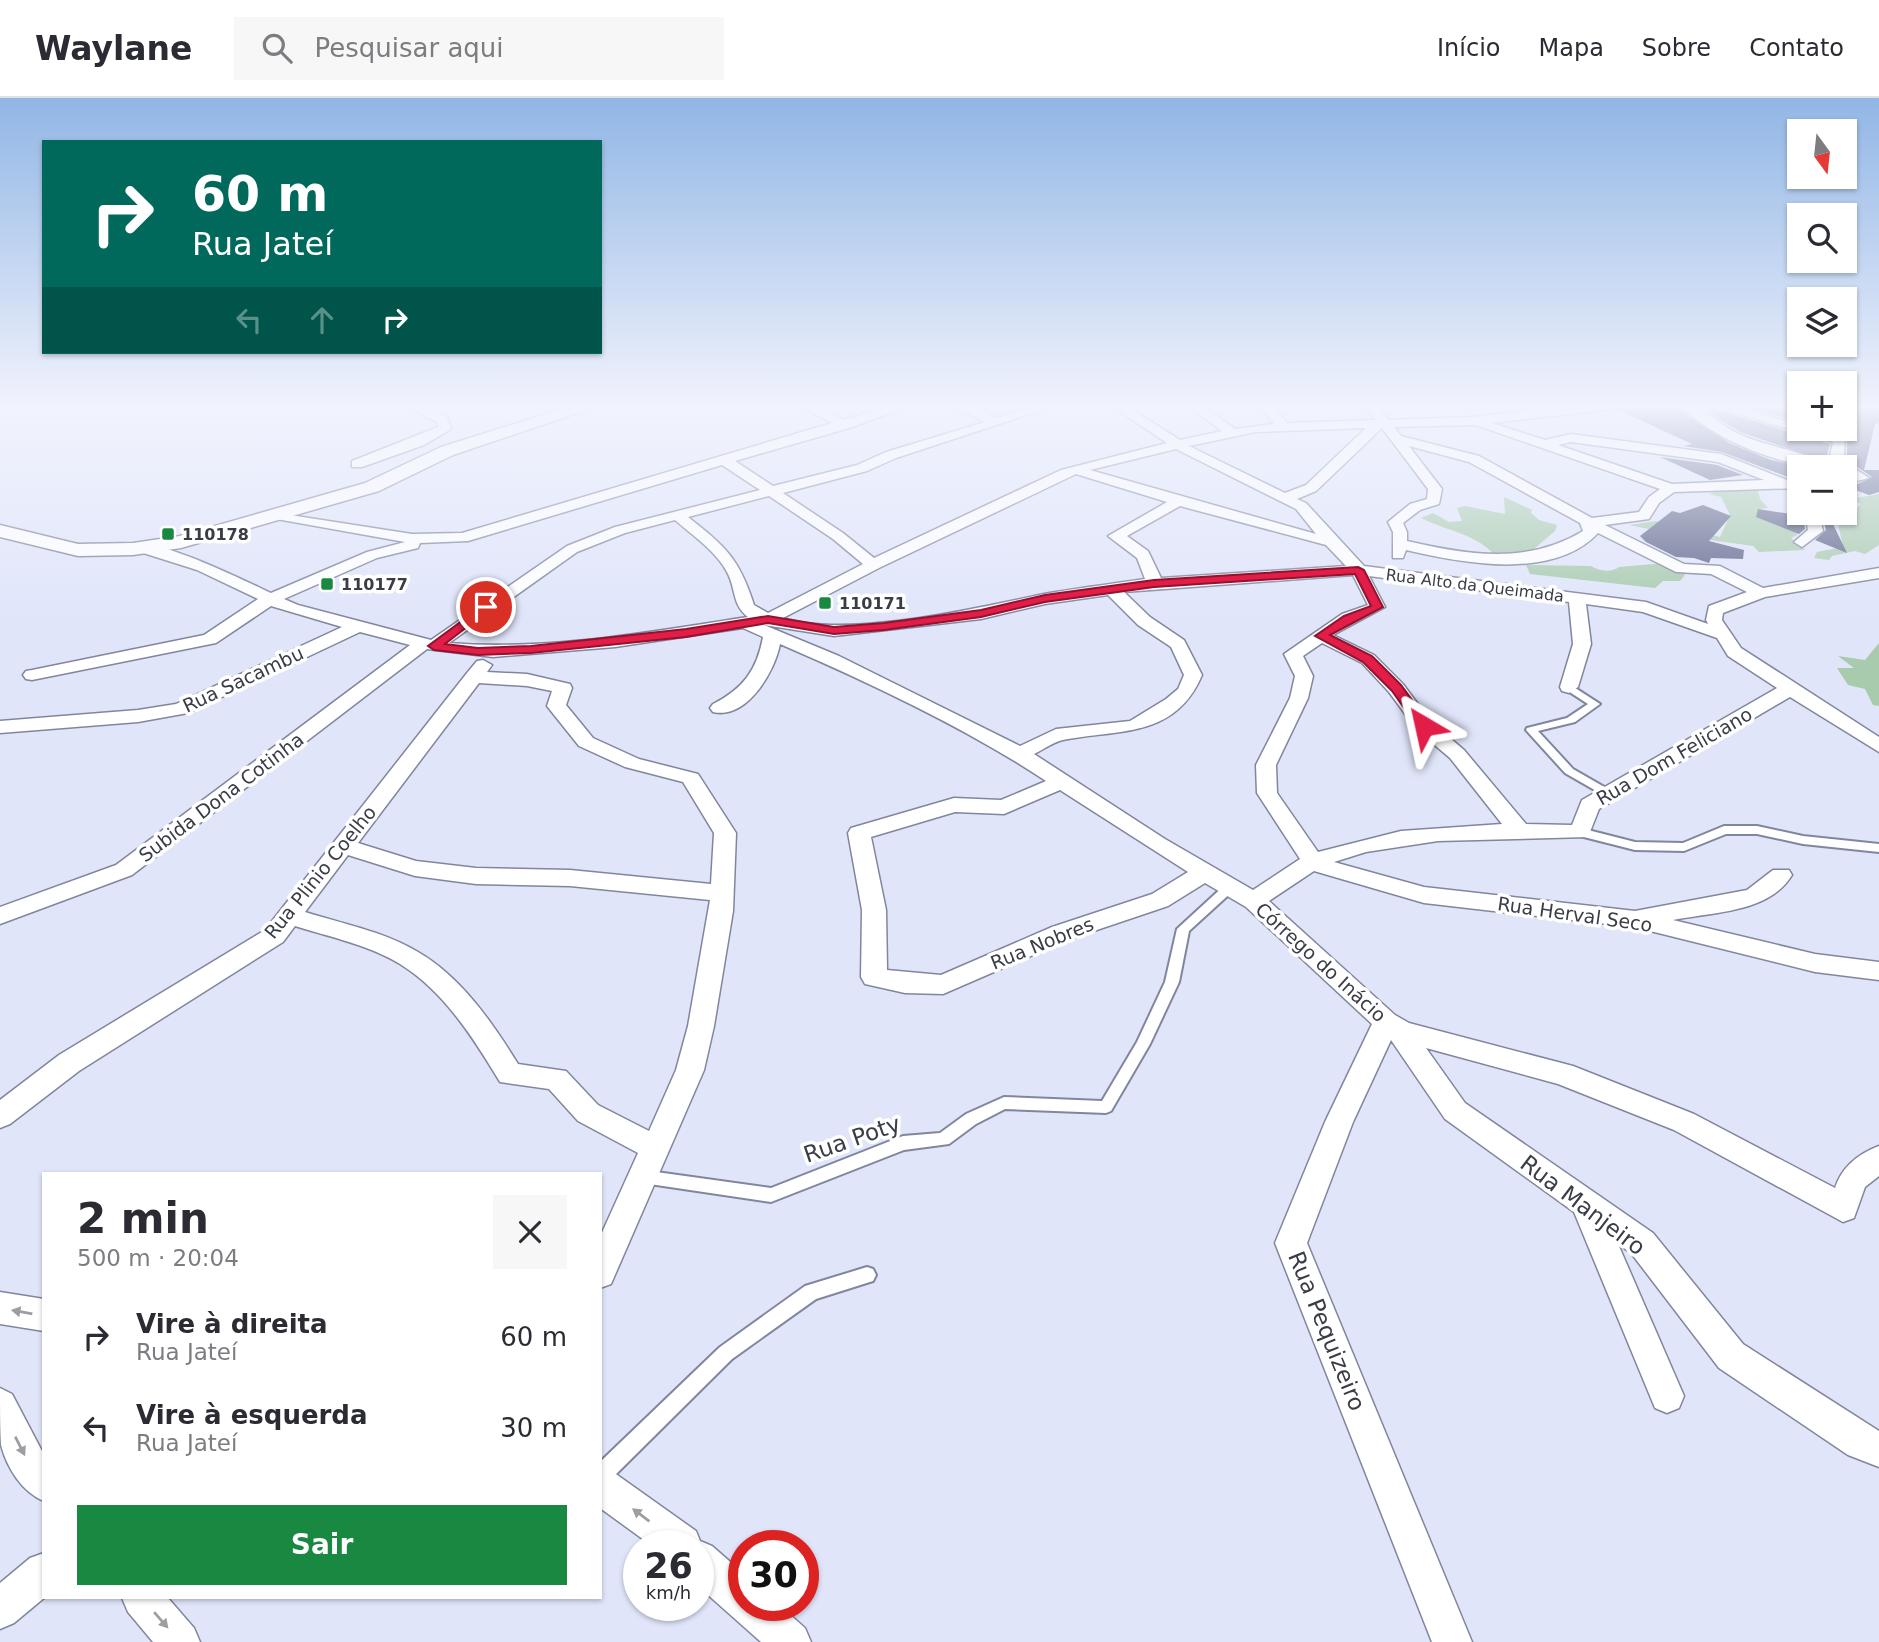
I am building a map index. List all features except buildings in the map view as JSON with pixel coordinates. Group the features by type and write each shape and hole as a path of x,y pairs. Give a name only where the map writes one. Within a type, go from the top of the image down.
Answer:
{"street":[{"path":"0,531 79,550 142,548 227,532 372,487 393,477"},
{"path":"32,676 210,639 270,599 372,555 478,534 671,477"},
{"path":"751,477 873,565"},
{"name":"Subida Dona Cotinha","path":"0,916 124,870 429,645 572,549 620,530 829,477"},
{"path":"142,548 203,567 292,609 429,645 493,652 763,627 873,565 1061,477"},
{"path":"1100,477 1331,542"},
{"path":"1241,477 1301,506 1359,570 1377,607 1348,618 1293,654 1304,676 1299,698 1266,765 1267,793 1314,862"},
{"path":"1286,498 1311,488 1323,477"},
{"path":"1404,575 1397,552 1401,544 1395,522 1415,507 1434,501 1435,489 1425,477"},
{"path":"1507,477 1587,523 1682,569 1714,569 1761,593"},
{"path":"1638,477 1671,488 1787,484"},
{"path":"1859,477 1879,483"},
{"path":"1857,479 1862,478"},
{"path":"1587,523 1644,516 1654,500 1671,488"},
{"path":"1154,583 1150,564 1140,550 1116,536 1180,500"},
{"path":"677,515 711,543 734,572 746,607 763,627 770,653 761,676 746,694 720,708"},
{"path":"282,516 384,536 433,541"},
{"path":"1401,544 1477,559 1525,559 1555,553 1581,540 1591,533 1587,523"},
{"path":"1801,542 1816,531 1815,525"},
{"name":"Rua Alto da Queimada","path":"763,627 834,631 884,627 981,614 1045,598 1154,583 1359,570 1646,607 1720,634"},
{"path":"1879,573 1761,593 1715,610 1714,620 1720,634 1734,652 1788,690 1879,746"},
{"path":"1020,754 1056,735 1135,726 1173,703 1186,691 1193,675 1178,643 1144,621 1111,589"},
{"path":"1569,687 1582,644 1577,597"},
{"name":"Rua Sacambu","path":"0,727 138,716 181,709 358,627"},
{"name":"Córrego do Inácio","path":"763,627 1020,754 1204,873 1254,901 1391,1025 1563,1074 1684,1122 1843,1208"},
{"path":"1321,636 1368,659 1396,688 1424,726 1457,754 1519,830"},
{"name":"Rua Plinio Coelho","path":"0,1116 69,1063 274,936 493,652"},
{"path":"474,677 527,680 563,688 556,706 586,742 632,763 691,778 725,834 722,893 705,1000 690,1070 602,1268"},
{"name":"Rua Dom Feliciano","path":"1580,832 1590,805 1788,690"},
{"name":"Rua Nobres","path":"1061,782 1004,807 954,805 859,833 874,910 874,977 905,984 943,985 1061,933 1160,900 1204,873"},
{"path":"1254,901 1300,868 1344,852 1413,838 1475,831 1580,832"},
{"path":"343,846 415,868 476,876 570,878 722,893"},
{"name":"Rua Herval Seco","path":"1314,862 1336,872 1424,895 1634,919 1815,963 1879,971"},
{"path":"1634,919 1752,897 1763,892 1781,875"},
{"path":"289,916 382,946 420,964 470,1016 510,1074 556,1079 588,1114 655,1148"},
{"name":"Rua Manjeiro","path":"1391,1025 1455,1111 1642,1243 1731,1356 1861,1442 1879,1449"},
{"name":"Rua Pequizeiro","path":"1391,1025 1339,1122 1291,1243 1452,1642"},
{"path":"1843,1208 1853,1179 1879,1159"},
{"path":"1586,1205 1667,1395"},
{"path":"0,1308 42,1315"},
{"path":"0,1406 33,1470 42,1481"},
{"path":"602,1486 662,1530"},
{"path":"0,1609 42,1574"},
{"path":"714,1574 728,1586"},
{"path":"143,1599 180,1642"},
{"path":"767,1621 791,1642"}],"lane":[{"path":"1569,687 1595,704 1571,720 1531,730 1569,771 1609,794"},
{"path":"1580,832 1635,846 1684,847 1724,830 1757,830 1803,840 1879,848"},
{"name":"Rua Poty","path":"642,1177 771,1195 903,1143 943,1139 971,1119 1004,1103 1106,1107 1143,1044 1172,982 1183,929 1230,887"},
{"path":"602,1474 726,1353 811,1292 867,1275"}],"green space":[{"path":"1718,490 1758,490 1760,499 1768,508 1758,509 1787,522 1787,525 1799,527 1797,535 1791,538 1805,550 1759,552 1753,546 1629,525 1656,521 1720,537 1730,515 1721,497 1709,494"},
{"path":"1879,494 1879,545 1865,554 1855,551 1832,556 1829,560 1814,558 1817,552 1843,547 1838,525 1857,525 1857,508 1861,504 1857,502 1857,498"},
{"path":"1504,497 1532,510 1531,513 1539,520 1557,525 1555,531 1527,555 1494,554 1469,537 1421,518 1433,513 1449,522 1462,521 1457,508 1465,506 1505,514"},
{"path":"1665,563 1685,575 1680,581 1663,581 1655,588 1530,574 1526,565 1591,566 1609,571 1619,567"},
{"path":"1879,643 1879,706 1873,705 1865,689 1848,685 1837,668 1854,668 1838,656 1865,660"}],"place":[{"name":"110178","path":"168,534"},
{"name":"110177","path":"327,584"},
{"name":"110171","path":"825,603"}],"route":[{"path":"486,607 434,646 478,652 531,649 615,642 768,619 788,625 834,631 884,627 981,614 1045,598 1154,583 1276,573 1358,570 1377,607 1348,618 1321,636 1368,659 1396,688 1424,726"}]}
